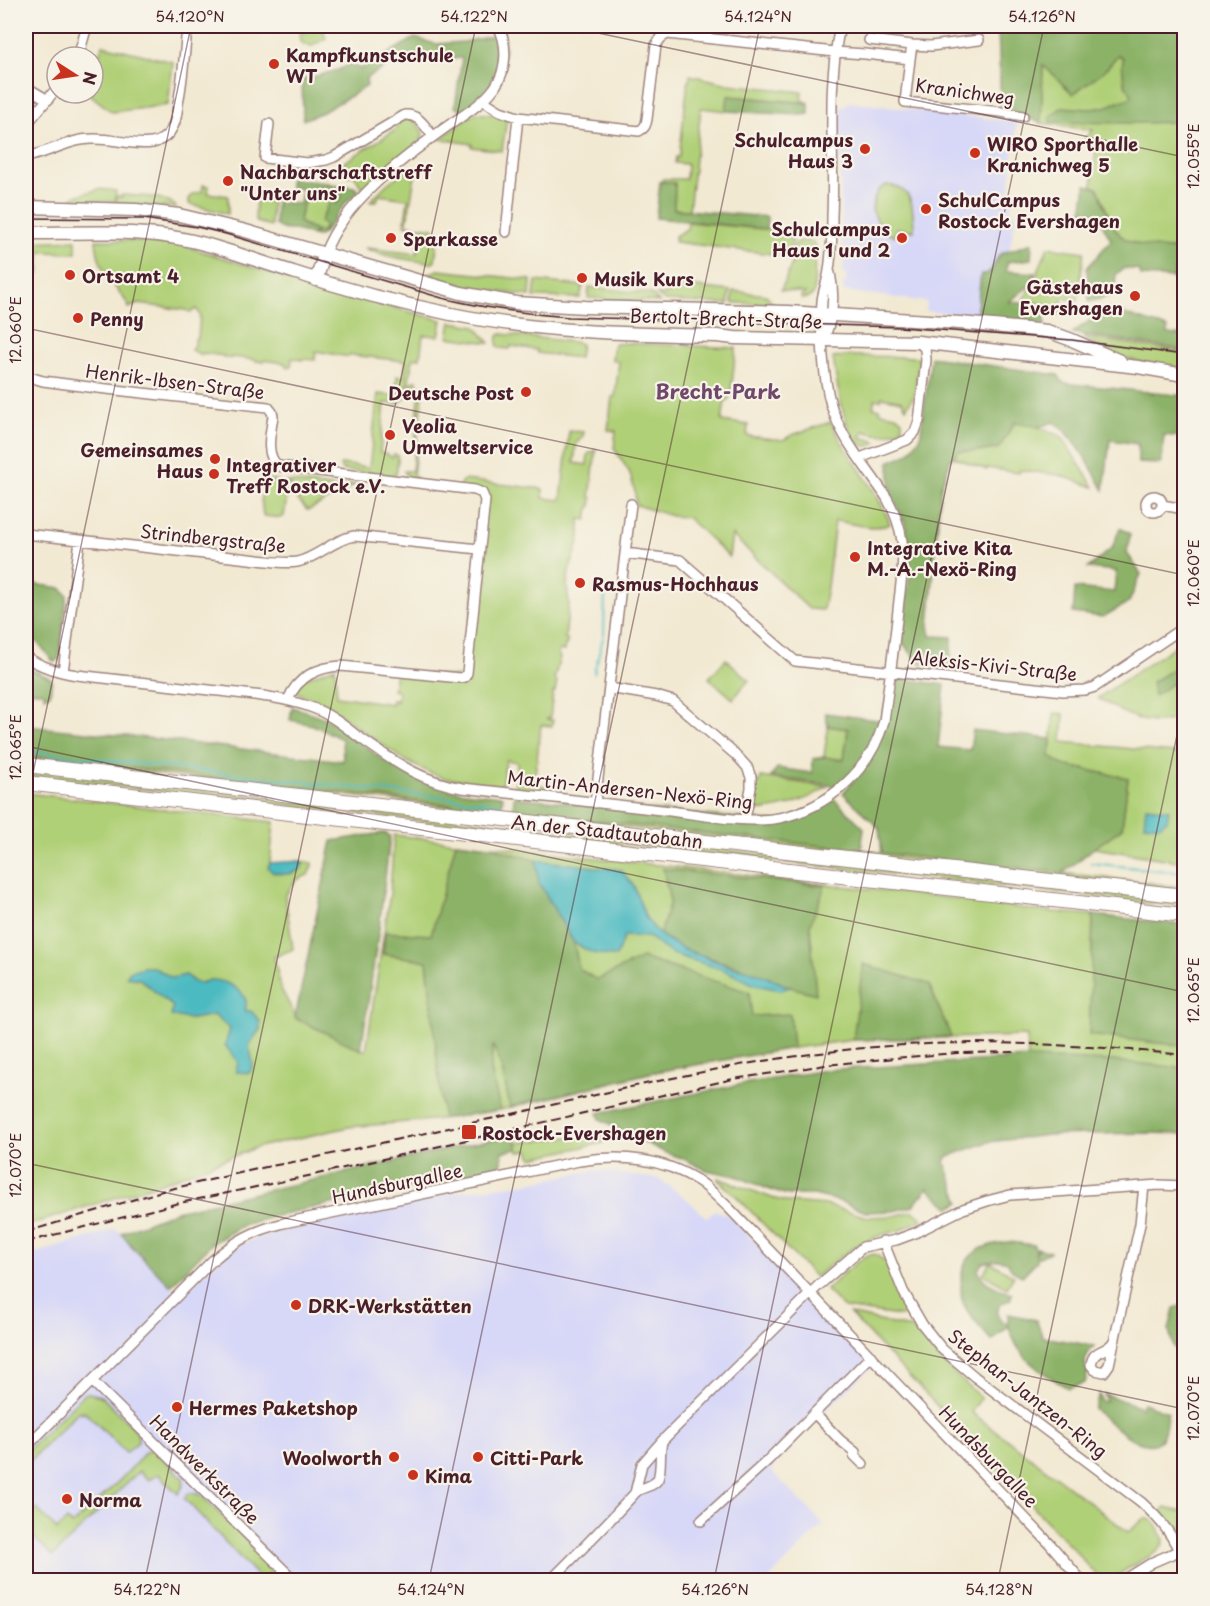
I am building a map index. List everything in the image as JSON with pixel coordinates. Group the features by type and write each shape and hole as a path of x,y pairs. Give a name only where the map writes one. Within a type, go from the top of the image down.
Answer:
{"highway":[{"name":"An der Stadtautobahn","path":"26,765 1185,896"},
{"name":"An der Stadtautobahn","path":"26,783 1185,915"}],"main road":[{"name":"Bertolt-Brecht-Straße","path":"26,207 136,210 179,215 242,230 461,293 516,303 827,314 1047,331 1138,368"},
{"name":"Bertolt-Brecht-Straße","path":"26,233 128,233 170,237 209,246 316,280 440,312 530,327 584,332 735,338 918,342 1185,375"},
{"path":"316,280 325,253"}],"street":[{"path":"81,45 87,26"},
{"path":"26,157 91,139 155,143 171,132 180,93 188,26"},
{"path":"325,253 335,232 357,202 434,136 484,101 497,85 503,68 505,49 498,26"},
{"name":"Martin-Andersen-Nexö-Ring","path":"26,657 43,666 63,672 288,700 317,710 331,718 402,766 428,779 462,788 745,819 772,819 797,813 835,793 853,777 871,753 881,732 891,671 902,574 902,541 893,509 841,431 826,381 823,340 827,314 823,295 829,271 833,185 831,52 840,26"},
{"name":"Kranichweg","path":"518,117 639,131 643,129 646,125 656,45 667,34 910,59"},
{"path":"869,40 931,46 979,40"},
{"name":"Kranichweg","path":"912,45 905,102 1023,116"},
{"path":"26,87 45,98"},
{"path":"484,101 500,111 518,117 506,232"},
{"path":"26,125 45,103"},
{"path":"269,124 265,158 307,163 334,157 405,115 416,116 434,136"},
{"path":"860,458 907,440 915,432 919,421 926,360 925,349 918,342"},
{"name":"Henrik-Ibsen-Straße","path":"26,376 43,381 89,387 267,407 272,411 273,416 269,452 272,461 278,466 460,488 482,493 485,500 479,549"},
{"path":"596,803 631,504"},
{"path":"1162,505 1185,508"},
{"name":"Strindbergstraße","path":"26,534 289,562 307,559 337,541 354,536 479,549"},
{"path":"63,672 80,540"},
{"path":"288,700 300,680 311,673 331,667 341,666 460,678 465,676 479,549"},
{"name":"Aleksis-Kivi-Straße","path":"625,553 680,560 795,661 1063,691 1084,690 1095,687 1185,627"},
{"path":"609,688 673,701 737,756 747,767 751,777 745,819"},
{"name":"Hundsburgallee","path":"26,1447 212,1261 225,1249 250,1234 284,1223 596,1158 624,1158 647,1161 674,1169 700,1182 728,1207 1050,1544 1081,1581"},
{"path":"635,1493 642,1464 663,1440 810,1293 863,1247 895,1240 915,1233 963,1209 1010,1196 1144,1186 1185,1186"},
{"path":"1115,1339 1140,1224 1144,1186"},
{"name":"Stephan-Jantzen-Ring","path":"883,1241 903,1291 922,1324 942,1349 966,1370 1141,1502 1164,1524 1182,1550 1185,1562"},
{"path":"701,1521 767,1461 871,1356"},
{"name":"Handwerkstraße","path":"92,1381 294,1581"},
{"path":"814,1413 855,1452 854,1455 862,1464"},
{"path":"550,1581 624,1507 635,1493 657,1480 663,1440"},
{"path":"1124,1581 1153,1562 1182,1550"}],"shaded area":[{"name":"SchulCampus Rostock Evershagen","path":"850,102 1017,122 1010,183 1011,214 1016,215 997,317 926,311 927,302 843,291 846,274 843,274 844,255 841,239 838,110"},
{"path":"595,1170 659,1179 687,1199 707,1218 715,1210 731,1217 873,1366 818,1418 770,1470 824,1524 768,1580 26,1580 26,1256 116,1229 181,1296 217,1261 246,1242 275,1232 440,1194 528,1183","holes":["148,1450 183,1488 178,1493 157,1474 149,1480 134,1466"]}],"green space":[{"path":"306,26 331,26 323,30 326,38 312,46 304,45 301,41 300,33 306,33"},
{"path":"998,26 1184,26 1184,122 1050,122 1049,118 1062,107 1089,109 1105,107 1132,97 1124,81 1123,58 1118,55 1105,70 1073,94 1043,65 1041,123 1023,116 1001,112"},
{"path":"1184,26 1184,251 1134,243 1120,235 1098,188 1092,186 1096,149 1085,139 1093,130 1041,123 1043,65"},
{"path":"503,34 505,49 497,85 467,112 455,107 462,58 440,60 402,58 366,78 367,86 323,112 303,120 302,78 338,70 351,64 361,69 415,38 435,44 464,42"},
{"path":"105,45 173,62 168,105 112,112 103,105 105,105"},
{"path":"690,75 728,84 802,92 801,99 809,103 729,96 726,111 701,108 689,210 674,209 675,183 660,182 663,179 686,179 687,164 675,163 676,157 679,157"},
{"path":"728,96 809,103 809,114 726,111"},
{"path":"475,113 507,118 502,151 440,139"},
{"path":"405,119 414,121 418,125 423,133 422,138 418,144 362,188 353,174 349,176 337,171 324,176 324,171 343,163 397,129 395,124"},
{"path":"407,169 416,170 407,222 405,221 408,199 379,195 377,201 370,201"},
{"path":"290,179 329,183 329,186 314,187 302,208 299,222 315,231 313,236 275,225 276,202 300,204 302,189 290,187"},
{"path":"660,182 675,183 674,209 767,217 766,229 656,218"},
{"path":"331,184 354,187 359,191 346,202 325,232 314,236 316,231 324,230 325,224 320,222 329,203 337,204 342,197 341,190"},
{"path":"203,185 209,186 208,193 228,196 228,214 189,204 189,199 193,194 202,192"},
{"path":"887,185 903,190 908,195 911,201 914,231 896,228 895,236 882,232 872,209 878,191"},
{"path":"1086,185 1098,188 1110,220 1120,235 1133,243 1184,251 1184,271 1175,270 1174,278 1141,276 1138,270 1125,268 1116,274 1114,295 1089,302 1087,268 1111,240 1096,213 1082,213"},
{"path":"314,187 336,187 342,191 341,200 332,204 320,222 325,224 321,232 299,222 304,203"},
{"path":"99,189 116,191 115,202 72,200 72,197"},
{"path":"122,195 159,198 172,203 176,208 116,203 117,196 122,197"},
{"path":"256,196 258,199 272,201 271,226 257,222 255,219"},
{"path":"688,222 785,231 793,241 789,248 780,252 779,255 675,242 675,236 687,229"},
{"path":"405,224 433,228 437,243 433,263 407,260 365,248 417,254 420,228"},
{"path":"76,240 76,253 40,252 39,274 26,282 26,242"},
{"path":"96,240 156,241 182,245 294,282 442,320 439,336 423,335 420,358 413,358 408,384 398,393 397,376 404,377 406,361 350,355 349,357 316,351 315,360 292,358 291,367 286,366 285,363 264,360 264,362 233,357 224,358 224,356 203,353 202,355 191,350 198,338 200,315 197,309 190,312 138,304 129,308 99,259"},
{"path":"800,241 813,242 815,246 814,293 802,299 801,296 805,293 781,290 793,261 790,250"},
{"path":"1032,243 1031,259 1007,262 1006,271 1035,273 1030,285 1009,302 1045,305 1045,325 976,318 981,274 991,270 1000,254"},
{"path":"1048,247 1084,252 1078,300 1062,298 1061,315 1048,305 1029,302 1024,298 1032,286"},
{"path":"438,270 531,280 530,296 476,289 426,275"},
{"path":"536,281 583,286 580,298 534,297"},
{"path":"679,285 730,291 728,304 665,301 657,295 665,295"},
{"path":"589,287 651,294 659,302 588,298"},
{"path":"733,291 766,295 774,304 732,303"},
{"path":"1107,309 1168,328 1168,334 1184,336 1184,350 1072,333"},
{"path":"451,322 475,326 490,343 448,337"},
{"path":"501,334 581,344 579,358 537,353 537,350 511,346 510,349 499,348 498,336"},
{"path":"1083,337 1184,352 1184,369 1118,357"},
{"path":"614,344 736,348 731,392 728,401 725,401 722,421 748,425 747,436 783,440 831,422 878,498 890,524 870,527 835,521 823,610 809,609 732,535 729,557 688,518 672,516 636,505 630,473 614,448 616,431 608,430 619,362 612,360"},
{"path":"848,356 917,357 919,361 915,394 906,408 902,401 881,397 881,400 875,399 873,407 880,409 880,412 896,415 902,420 902,428 893,433 883,434 864,431 861,437 877,442 866,446 857,442 850,431 840,399 833,358"},
{"path":"931,357 1058,375 1063,383 1184,396 1184,437 1164,435 1161,464 1138,463 1138,444 1110,440 1104,490 1070,436 1054,422 1039,427 1015,422 999,448 984,451 959,451 951,459 941,486 929,626 931,636 952,637 950,667 920,664 901,641 910,571 910,549 904,521 891,493 889,462 909,453 920,438"},
{"path":"417,380 417,385 424,386 413,476 416,479 407,477 404,471 412,471 420,390 412,392 398,404 385,403 380,452 393,457 394,454 397,455 396,474 392,476 342,470 340,466 342,464 369,468 378,394 399,396 412,382"},
{"path":"967,398 1061,436 1094,487 1059,475 1020,470 1019,473 988,468 987,470 941,452"},
{"path":"569,431 584,432 576,444 574,463 587,465 588,454 596,450 590,497 592,498 591,507 587,520 580,519 580,537 569,571 567,586 569,604 565,638 567,644 564,651 559,650 558,656 560,657 554,680 557,681 555,692 553,692 550,718 546,719 553,720 552,726 541,725 534,784 545,786 545,791 515,787 517,762 506,760 502,786 444,778 426,771 406,761 327,706 292,690 300,680 335,667 337,696 391,704 392,700 397,701 398,692 393,690 396,672 465,677 484,495 460,488 461,482 464,480 543,489 543,498 561,500"},
{"path":"263,479 279,481 279,485 285,486 286,482 289,482 284,516 281,518 263,515 261,498"},
{"path":"291,482 337,488 356,484 307,510 290,491"},
{"path":"1120,528 1130,534 1127,553 1141,574 1129,602 1103,617 1073,613 1075,588 1114,592 1116,571 1088,568 1112,548"},
{"path":"26,583 61,588 67,595 59,659 54,662 26,630"},
{"path":"1184,640 1184,714 1171,720 1152,722 1133,717 1098,698"},
{"path":"726,659 749,680 733,699 709,678"},
{"path":"1184,662 1184,686 1179,691 1173,683 1154,696 1152,682"},
{"path":"26,667 52,680 50,694 44,697 44,692 26,690"},
{"path":"902,679 945,685 938,747 970,750 973,730 1051,739 1050,756 1062,765 1128,778 1122,828 1063,873 882,853 879,828 843,793 864,768 892,689"},
{"path":"292,707 330,721 392,766 423,782 456,791 503,796 501,811 26,756 26,726 343,761 342,739 313,725 290,720"},
{"path":"825,713 884,721 881,732 842,787 771,777 777,768 812,773 813,759 824,757 844,760 848,729 828,726"},
{"path":"1054,713 1064,714 1062,742 1184,754 1184,862 1094,848 1122,828 1128,778 1062,765 1050,756"},
{"path":"828,726 848,729 844,760 824,757"},
{"path":"26,756 1184,887 1184,891 26,759"},
{"path":"26,770 1184,902 1184,907 26,776"},
{"path":"761,777 827,787 809,798 789,805 769,810 748,811 754,781 760,782"},
{"path":"26,793 274,822 269,867 303,864 300,861 313,863 308,875 296,880 285,896 293,949 274,957 281,989 297,1019 366,1051 390,893 394,835 966,900 1040,911 1093,915 1090,1035 1184,1046 1184,1129 1029,1086 1027,1036 853,1040 649,1073 500,1110 443,1119 349,1127 258,1147 161,1183 26,1226","holes":["153,967 172,978 186,975 197,984 211,980 222,982 260,1029 249,1045 214,1015 191,1019 172,1016 174,1007 140,979 126,977"]},
{"path":"514,797 779,822 807,813 834,799 864,828 861,850 513,812"},
{"path":"383,833 390,837 361,1050 295,1018 332,841"},
{"path":"456,842 495,847 536,860 539,883 574,943 579,969 597,980 642,958 749,992 752,1016 790,1014 793,1048 649,1073 510,1107 501,1065 493,1045 491,1069 500,1110 443,1119 427,961 383,954 385,932 431,935"},
{"path":"663,869 825,886 810,925 816,994 683,949 660,935 670,901"},
{"path":"1093,915 1184,925 1184,1046 1089,1035"},
{"path":"863,964 929,984 951,1037 853,1040"},
{"path":"1028,1058 1113,1061 1184,1068 1184,1134 1049,1135 988,1142 947,1157 945,1163 960,1202 950,1208 928,1188 913,1206 893,1211 866,1212 839,1201 814,1195 789,1195 736,1176 706,1170 666,1153 600,1119 598,1113 826,1070"},
{"path":"602,1133 603,1143 532,1158 529,1150 519,1152 517,1143"},
{"path":"515,1134 518,1149 502,1152 502,1162 498,1169 283,1214 243,1225 211,1244 171,1286 121,1233 176,1211"},
{"path":"718,1178 787,1202 826,1205 868,1217 894,1216 913,1211 923,1219 898,1231 861,1243 815,1277"},
{"path":"1009,1242 1034,1245 1036,1256 1036,1248 1050,1252 1037,1258 1037,1261 1022,1276 1010,1267 1008,1262 999,1260 982,1263 978,1270 980,1275 992,1285 1012,1294 1010,1300 999,1307 998,1316 1003,1322 1008,1323 1008,1314 1036,1320 1043,1337 1094,1346 1086,1359 1085,1365 1088,1372 1085,1383 1068,1388 1031,1363 1018,1347 1009,1326 992,1341 967,1310 962,1299 961,1285 964,1265 974,1253 982,1248"},
{"path":"875,1254 886,1262 913,1318 844,1308 826,1290 865,1256"},
{"path":"990,1262 1014,1276 1007,1288 983,1274"},
{"path":"1184,1305 1184,1354 1173,1347 1169,1330 1174,1308"},
{"path":"850,1314 913,1329 945,1365 981,1398 971,1412 1128,1532 1144,1519 1155,1523 1164,1540 1162,1546 1157,1552 1112,1580 1101,1580"},
{"path":"84,1394 101,1396 138,1432 138,1442 126,1453 84,1411 82,1413 79,1411 26,1465 26,1451"},
{"path":"1099,1394 1102,1402 1106,1401 1104,1394 1141,1407 1143,1403 1168,1412 1161,1439 1154,1444 1145,1444 1116,1428 1094,1409"},
{"path":"153,1449 183,1478 183,1485 178,1494 158,1474 149,1480 139,1471 53,1556 30,1534 32,1532 26,1526 26,1512 30,1516 37,1509 57,1530 67,1520 72,1525 145,1453"},
{"path":"189,1493 200,1494 275,1569 261,1580 184,1498"},
{"path":"1165,1508 1184,1512 1184,1538 1161,1512"}],"water":[{"path":"1146,807 1169,810 1167,820 1159,826 1144,824"},
{"path":"536,860 621,870 634,886 646,918 660,935 683,949 729,966 757,973 790,987 781,990 755,985 724,970 672,954 648,937 624,936 616,957 592,953 574,943 539,883"},
{"path":"300,861 303,864 300,870 290,874 272,872 268,867 270,863"},
{"path":"153,967 172,978 186,975 196,983 211,980 224,982 242,993 246,1004 245,1011 251,1011 260,1021 260,1029 249,1045 253,1064 250,1073 236,1072 238,1062 225,1045 230,1029 214,1015 191,1019 171,1016 173,1007 140,979 126,977 130,971"}],"waterway":[{"path":"604,635 605,585"},
{"path":"596,665 603,638"},
{"path":"594,673 595,667"},
{"path":"26,751 502,804"},
{"path":"1091,863 1184,873"}],"tram line":[{"path":"26,218 144,219 197,227 442,298 521,312 569,317 899,327 1072,340 1184,355"}],"railway":[{"path":"26,1232 162,1191 266,1167 676,1077 790,1057 872,1047 961,1043 1095,1047 1184,1055"},
{"path":"26,1242 175,1204 313,1175 733,1079 826,1065 895,1058 957,1053 1016,1052"}],"place":[{"name":"Kampfkunstschule WT","path":"274,64"},
{"name":"Schulcampus Haus 3","path":"865,149"},
{"name":"WIRO Sporthalle Kranichweg 5","path":"975,153"},
{"name":"Nachbarschaftstreff \"Unter uns\"","path":"228,181"},
{"name":"SchulCampus Rostock Evershagen","path":"926,209"},
{"name":"Sparkasse","path":"391,238"},
{"name":"Schulcampus Haus 1 und 2","path":"902,238"},
{"name":"Ortsamt 4","path":"70,275"},
{"name":"Musik Kurs","path":"582,278"},
{"name":"Gästehaus Evershagen","path":"1135,296"},
{"name":"Penny","path":"78,318"},
{"name":"Deutsche Post","path":"526,392"},
{"name":"Veolia Umweltservice","path":"390,435"},
{"name":"Gemeinsames Haus","path":"215,459"},
{"name":"Integrativer Treff Rostock e.V.","path":"214,474"},
{"name":"Integrative Kita M.-A.-Nexö-Ring","path":"855,557"},
{"name":"Rasmus-Hochhaus","path":"580,583"},
{"name":"Rostock-Evershagen","path":"469,1132"},
{"name":"DRK-Werkstätten","path":"296,1305"},
{"name":"Hermes Paketshop","path":"177,1407"},
{"name":"Woolworth","path":"394,1457"},
{"name":"Citti-Park","path":"478,1457"},
{"name":"Kima","path":"413,1475"},
{"name":"Norma","path":"67,1499"}],"district":[{"name":"Brecht-Park","path":"718,391"}]}
